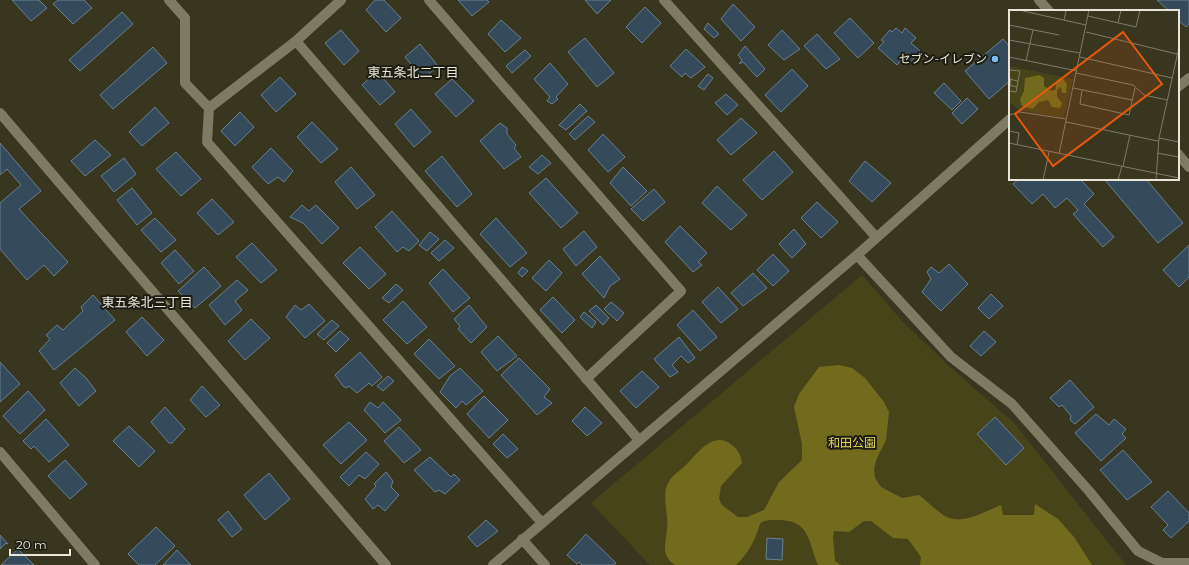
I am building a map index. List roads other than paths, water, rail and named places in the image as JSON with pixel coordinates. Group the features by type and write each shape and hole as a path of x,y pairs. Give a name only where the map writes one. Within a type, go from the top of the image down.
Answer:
{"street":[{"path":"169,0 185,18 185,84 209,108 207,142 542,523"},
{"path":"209,108 296,41 341,0"},
{"path":"429,0 681,292 586,379"},
{"path":"664,0 876,237"},
{"path":"1039,0 1047,10"},
{"path":"296,41 639,440"},
{"path":"1179,86 1189,78"},
{"path":"0,113 386,565"},
{"path":"493,565 857,255 1009,120"},
{"path":"1179,155 1189,167"},
{"path":"857,255 951,357 1012,404 1089,491 1138,551 1162,563 1189,563"},
{"path":"0,452 94,565"},
{"path":"522,539 545,565"}],"place":[{"name":"セブン-イレブン","path":"995,59"}],"district":[{"name":"東五条北二丁目","path":"413,72"},
{"name":"東五条北三丁目","path":"147,302"}],"park label":[{"name":"和田公園","path":"852,443"}]}
